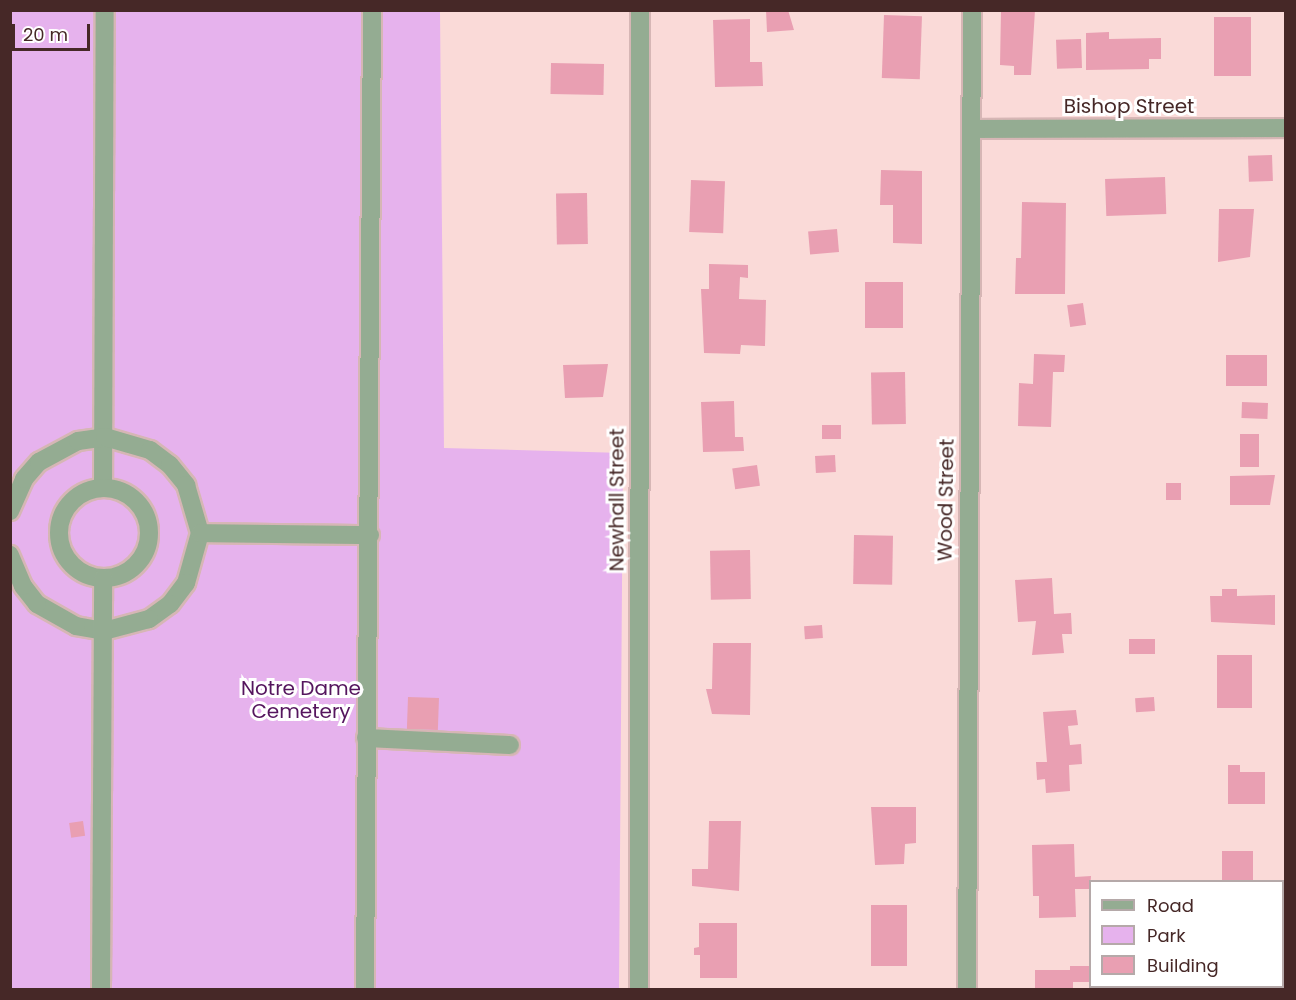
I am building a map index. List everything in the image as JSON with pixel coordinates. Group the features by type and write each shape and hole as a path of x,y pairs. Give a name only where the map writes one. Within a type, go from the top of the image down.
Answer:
{"street":[{"path":"104,487 105,10"},
{"path":"365,990 372,10"},
{"name":"Newhall Street","path":"639,990 640,10"},
{"name":"Wood Street","path":"967,990 964,804 973,129 972,10"},
{"name":"Bishop Street","path":"973,129 1286,128"},
{"path":"10,511 24,479 39,462 78,441 105,437 150,450 170,465 186,485 200,533 190,575 170,604 149,619 104,632 76,626 37,604 23,586 10,555"},
{"path":"104,487 118,490 140,506 149,533 147,547 130,570 103,578 74,568 59,541 59,525 74,498 104,487"},
{"path":"200,533 370,535"},
{"path":"101,990 103,578"},
{"path":"366,738 510,745"}],"green space":[{"name":"Notre Dame Cemetery","path":"10,11 440,11 444,448 623,453 619,989 11,989"}],"building":[{"path":"766,10 788,10 794,30 767,32"},
{"path":"1001,10 1035,10 1031,75 1014,75 1014,66 1000,65"},
{"path":"884,15 922,16 920,79 882,78"},
{"path":"1214,17 1251,17 1251,76 1214,76"},
{"path":"750,19 750,62 762,62 763,86 715,87 713,20"},
{"path":"1109,32 1109,39 1161,38 1161,59 1149,59 1149,69 1086,70 1086,33"},
{"path":"1081,39 1082,68 1057,69 1056,40"},
{"path":"551,63 604,64 603,95 550,94"},
{"path":"1272,155 1273,181 1249,182 1248,156"},
{"path":"881,170 922,171 922,244 893,243 893,205 880,205"},
{"path":"1165,177 1166,214 1106,216 1105,179"},
{"path":"691,180 725,181 723,233 689,232"},
{"path":"587,193 588,244 557,245 556,194"},
{"path":"1022,202 1066,203 1065,294 1015,294 1016,258 1021,258"},
{"path":"1219,209 1254,209 1250,257 1218,262"},
{"path":"837,229 839,252 810,254 808,232"},
{"path":"709,264 748,265 748,278 740,277 739,299 766,300 765,346 741,345 740,354 704,353 701,289 709,289"},
{"path":"865,282 903,282 903,328 865,328"},
{"path":"1083,303 1086,325 1070,327 1067,305"},
{"path":"1034,354 1065,355 1064,372 1053,372 1051,427 1018,426 1019,383 1033,384"},
{"path":"1226,355 1267,355 1267,386 1226,386"},
{"path":"608,364 603,397 565,398 563,365"},
{"path":"905,372 906,424 872,425 871,373"},
{"path":"734,401 735,437 743,437 744,451 703,452 701,402"},
{"path":"1242,402 1268,403 1267,419 1241,418"},
{"path":"822,425 841,425 841,439 822,439"},
{"path":"1240,434 1259,434 1259,467 1240,467"},
{"path":"835,455 836,472 816,473 815,456"},
{"path":"757,465 760,486 735,489 732,468"},
{"path":"1275,475 1270,505 1230,505 1230,476"},
{"path":"1166,483 1181,483 1181,500 1166,500"},
{"path":"854,535 893,536 892,585 853,584"},
{"path":"750,550 751,599 711,600 710,551"},
{"path":"1052,578 1054,614 1071,613 1072,634 1062,634 1064,653 1032,655 1036,621 1018,622 1015,580"},
{"path":"1222,589 1237,589 1237,596 1275,595 1275,625 1211,622 1210,596 1222,596"},
{"path":"822,625 823,638 805,639 804,626"},
{"path":"1129,639 1155,639 1155,654 1129,654"},
{"path":"713,643 751,643 750,715 712,714 706,689 712,689"},
{"path":"1217,655 1252,655 1252,708 1217,708"},
{"path":"408,697 439,698 438,730 407,729"},
{"path":"1154,697 1155,711 1136,712 1135,698"},
{"path":"1076,710 1078,725 1068,726 1070,745 1081,744 1082,764 1069,765 1070,791 1046,793 1045,779 1037,780 1036,762 1047,762 1043,712"},
{"path":"1228,765 1240,765 1240,772 1265,772 1265,804 1228,804"},
{"path":"871,807 916,807 916,843 905,844 904,864 875,865"},
{"path":"83,821 85,836 71,838 69,823"},
{"path":"709,821 741,821 739,891 692,886 692,869 708,869"},
{"path":"1074,844 1075,877 1091,876 1089,889 1075,889 1076,917 1039,918 1039,896 1033,896 1032,845"},
{"path":"1222,851 1253,851 1253,880 1222,880"},
{"path":"871,905 907,905 907,966 871,966"},
{"path":"699,923 737,923 737,978 700,978 700,955 694,955 694,948 699,947"},
{"path":"1070,966 1089,966 1089,982 1073,982 1073,990 1035,990 1035,970 1070,970"},
{"path":"1218,988 1255,988 1255,990 1218,990"}]}
